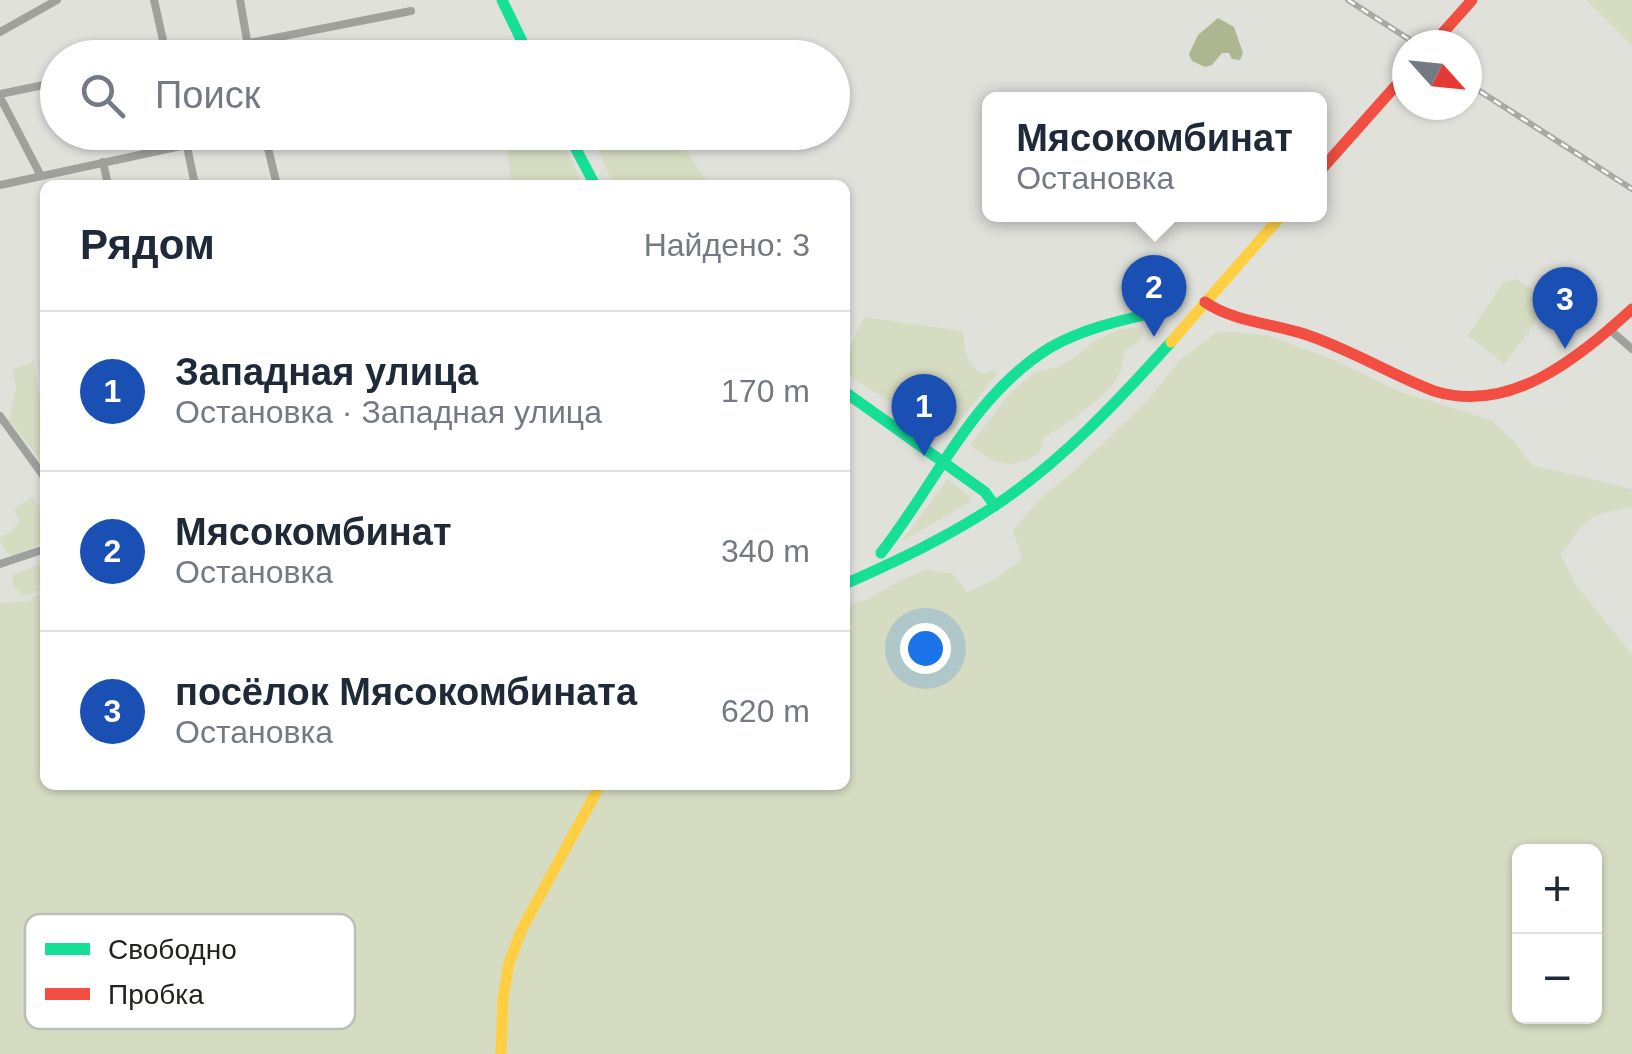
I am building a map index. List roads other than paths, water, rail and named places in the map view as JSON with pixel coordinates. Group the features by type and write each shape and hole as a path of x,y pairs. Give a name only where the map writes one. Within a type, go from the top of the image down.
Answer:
{"street":[{"path":"0,32 57,0"},
{"path":"154,0 165,40"},
{"path":"240,0 248,40"},
{"path":"502,0 521,40"},
{"path":"1445,30 1472,0"},
{"path":"259,40 411,11"},
{"path":"40,86 0,95 41,176"},
{"path":"1327,163 1392,90"},
{"path":"0,185 166,150"},
{"path":"188,150 194,180"},
{"path":"268,150 275,180"},
{"path":"576,150 592,180"},
{"path":"103,162 107,180"},
{"path":"850,582 920,549 995,506 1040,472 1125,391 1275,222"},
{"path":"1205,302 1228,316 1290,329 1347,351 1438,392 1466,396 1500,392 1533,382 1566,363 1632,310"},
{"path":"881,553 900,531 982,406 1008,377 1038,354 1084,330 1153,313"},
{"path":"1609,329 1632,348"},
{"path":"850,395 985,492 995,506"},
{"path":"0,416 40,471"},
{"path":"0,564 40,551"},
{"path":"500,1054 509,963 521,930 593,790"}],"railway":[{"path":"1348,0 1395,30"},
{"path":"1482,93 1632,189"}],"place":[{"name":"Мясокомбинат","path":"1154,337"},
{"name":"посёлок Мясокомбината","path":"1565,349"},
{"name":"Западная улица","path":"924,456"}]}
